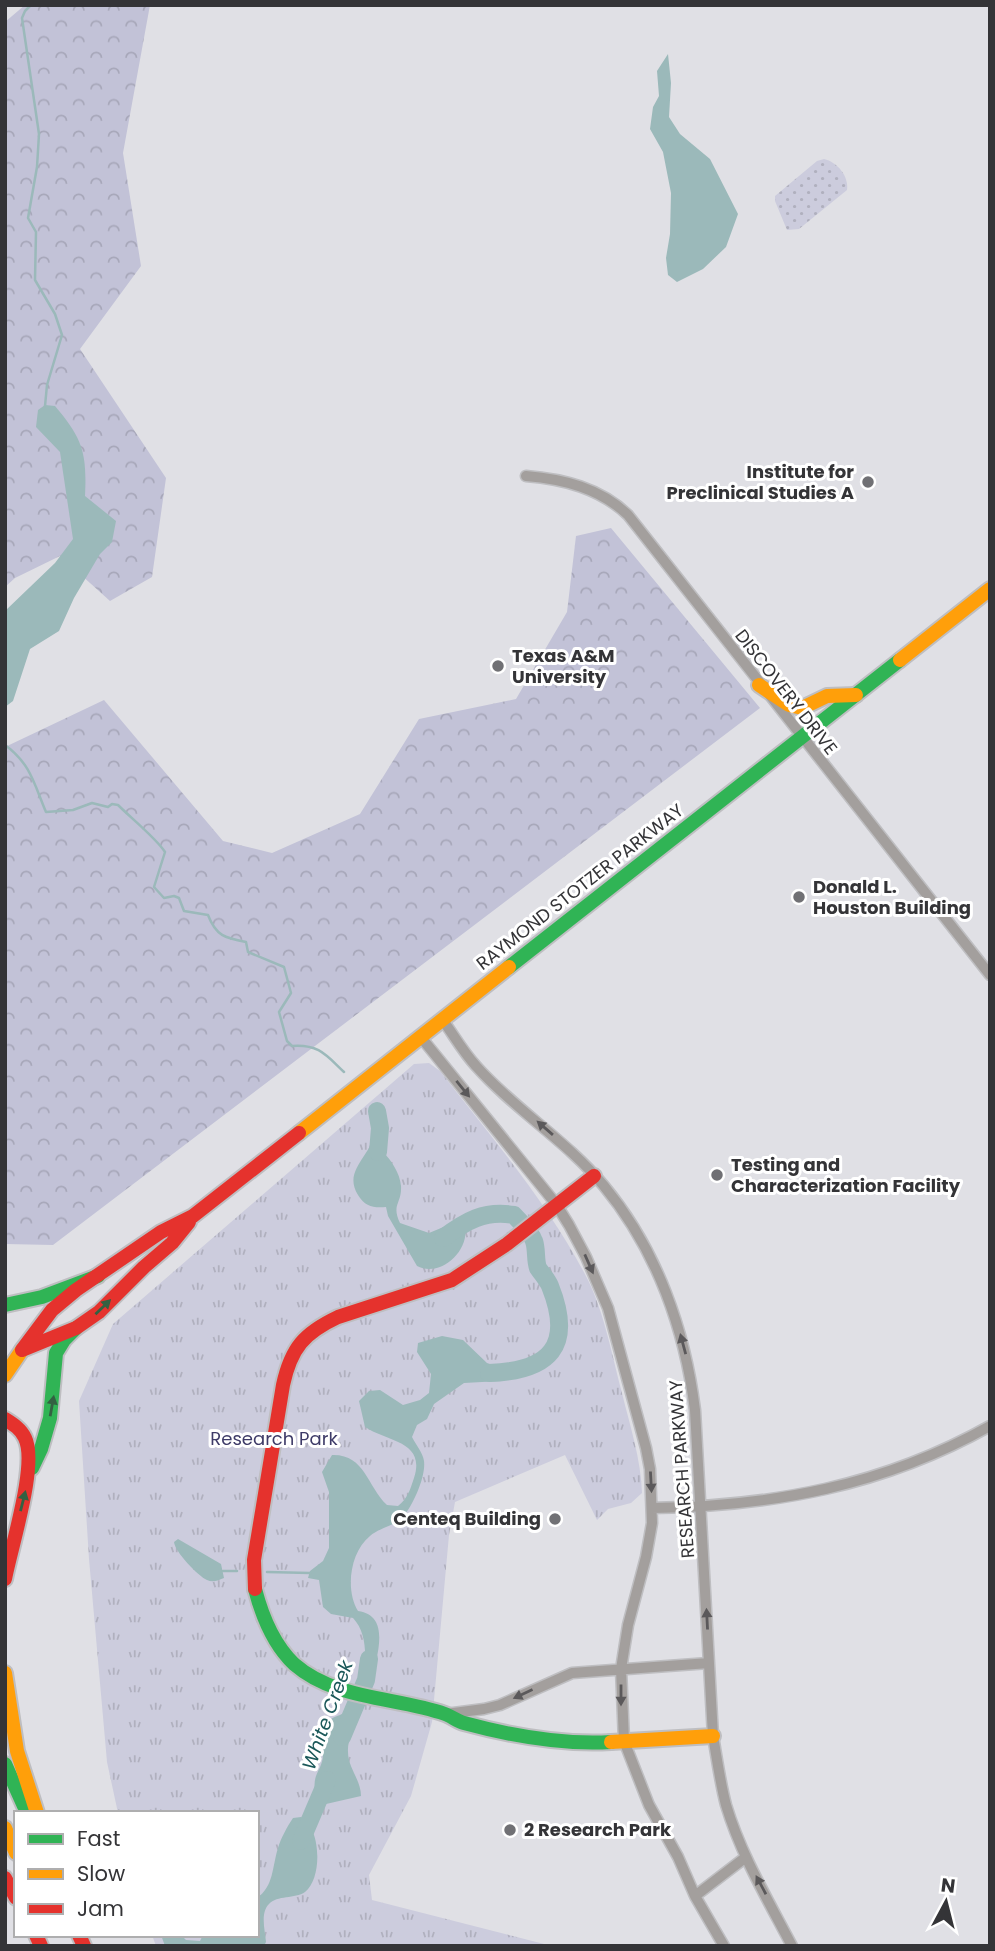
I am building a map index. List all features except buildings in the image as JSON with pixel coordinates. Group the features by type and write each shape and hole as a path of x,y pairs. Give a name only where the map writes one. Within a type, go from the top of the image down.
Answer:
{"main road":[{"name":"RAYMOND STOTZER PARKWAY","path":"5,1376 52,1310 76,1290 161,1232 193,1216 990,589"},
{"path":"760,685 789,705 802,708 827,696 856,695"},
{"path":"594,1176 483,1261 428,1291 323,1324 297,1345 287,1362 256,1547 253,1571 256,1593 264,1617 280,1647 304,1672 334,1686 446,1714 461,1722 551,1742 589,1744 713,1736"},
{"name":"RAYMOND STOTZER PARKWAY","path":"5,1355 76,1328 99,1312 172,1243 193,1216"},
{"path":"5,1305 42,1297 98,1276"},
{"path":"30,1471 37,1460 48,1424 58,1348 65,1337 76,1328"},
{"path":"5,1419 14,1423 26,1439 30,1450 30,1471 5,1579"},
{"path":"5,1673 17,1751 36,1811"},
{"path":"5,1763 25,1811"},
{"path":"5,1828 14,1848"},
{"path":"5,1878 14,1894"}],"street":[{"name":"DISCOVERY DRIVE","path":"526,477 555,480 587,489 620,508 989,971"},
{"name":"RESEARCH PARKWAY","path":"442,1019 475,1066 562,1143 604,1186 638,1238 669,1297 690,1369 702,1506 713,1736 726,1805 746,1857 792,1946"},
{"name":"RESEARCH PARKWAY","path":"420,1036 556,1204 586,1257 608,1308 646,1448 652,1508 646,1558 628,1625 621,1669 624,1741 639,1782 695,1896 724,1946"},
{"path":"652,1508 702,1506 825,1491 915,1462 990,1426"},
{"path":"446,1714 500,1704 572,1673 709,1663"},
{"path":"695,1896 746,1857"}],"green space":[{"path":"25,5 150,5 123,153 141,266 80,349 166,478 152,577 110,601 60,556 15,578 5,587 5,22"},
{"path":"824,159 841,170 847,190 799,229 787,230 775,196 817,161"},
{"path":"611,528 760,708 53,1245 5,1244 5,747 104,700 223,841 272,853 360,814 419,719 516,699 567,612 576,536"},
{"name":"Research Park","path":"429,1063 440,1071 519,1172 556,1225 588,1280 612,1351 637,1455 642,1493 631,1503 608,1509 597,1520 565,1455 455,1502 449,1535 432,1722 411,1796 369,1875 372,1900 552,1946 156,1946 153,1937 259,1937 259,1811 118,1811 107,1762 89,1559 79,1401 113,1324 414,1064"}],"shaded area":[{"path":"668,54 671,83 669,117 680,134 710,159 738,214 726,247 703,269 677,282 668,275 666,258 670,234 671,193 663,152 650,129 653,107 659,96 657,71"},
{"path":"45,405 55,406 72,428 81,447 85,468 85,496 116,521 112,542 100,554 74,598 59,631 30,649 13,701 5,707 5,611 55,563 73,539 60,452 36,427 38,410"},
{"path":"380,1128 383,1133 383,1152 395,1167 400,1181 401,1192 396,1212 400,1223 429,1233 458,1221 465,1226 463,1244 452,1260 444,1265 426,1269 417,1266 388,1216 386,1207 370,1206 358,1195 354,1186 356,1170 373,1140 375,1131"},
{"path":"442,1336 463,1340 487,1363 513,1372 511,1377 500,1381 464,1383 434,1404 427,1419 417,1425 412,1437 424,1461 423,1475 415,1498 403,1517 370,1536 358,1552 351,1582 354,1602 358,1611 369,1615 375,1621 379,1630 372,1682 363,1679 365,1647 358,1624 353,1618 331,1614 323,1607 319,1580 308,1578 310,1571 323,1561 329,1548 329,1492 322,1472 332,1455 343,1456 359,1465 387,1505 398,1506 404,1500 414,1478 415,1457 403,1444 365,1427 359,1401 369,1391 380,1390 403,1405 420,1400 429,1393 431,1374 417,1352 418,1343"},
{"path":"178,1539 221,1564 224,1578 211,1581 198,1574 178,1552 174,1542"},
{"path":"342,1714 354,1717 348,1752 361,1796 326,1804 317,1799 315,1790 315,1778 323,1754 319,1733 326,1722"},
{"path":"301,1817 313,1831 317,1853 315,1876 305,1892 272,1901 266,1908 264,1946 165,1946 162,1937 183,1937 186,1940 200,1941 202,1937 259,1937 259,1896 270,1882 278,1848 293,1818"}],"waterway":[{"name":"White Creek","path":"31,5 22,18 39,134 37,167 28,218 36,232 35,280 55,314 62,335 47,385 45,406"},
{"name":"White Creek","path":"5,745 26,767 46,812 73,810 92,803 108,807 112,804 118,805 150,835 165,852 154,887 164,898 179,898 184,911 208,915 214,928 222,935 246,942 248,952 284,967 291,993 279,1012 287,1041 292,1046 316,1049 344,1072"},
{"name":"White Creek","path":"377,1111 380,1128 378,1152"},
{"name":"White Creek","path":"443,1238 476,1218 493,1214 514,1215 533,1238 538,1268 550,1286 559,1325 557,1339 551,1351 528,1367 489,1373"},
{"path":"223,1571 237,1571"},
{"path":"267,1572 310,1573"},
{"name":"White Creek","path":"342,1737 366,1680 369,1659"},
{"name":"White Creek","path":"301,1841 327,1780"}],"traffic: fast":[{"path":"509,967 900,660"},
{"path":"5,1305 42,1297 98,1276"},
{"path":"32,1468 50,1418 56,1353 76,1328"},
{"path":"255,1589 265,1619 280,1648 294,1664 328,1685 426,1708 464,1723 500,1732 555,1741 611,1742"},
{"path":"5,1764 24,1806"}],"traffic: slow":[{"path":"900,660 990,589"},
{"path":"759,685 789,705 802,708 827,696 856,695"},
{"path":"299,1133 509,967"},
{"path":"5,1375 22,1350"},
{"path":"5,1673 17,1751 36,1811"},
{"path":"611,1742 713,1736"},
{"path":"5,1828 14,1848"}],"traffic: jam":[{"path":"22,1350 52,1310 76,1290 161,1232 193,1216 299,1133"},
{"path":"255,1589 254,1560 283,1385 290,1361 301,1343 316,1329 338,1317 452,1280 507,1244 594,1176"},
{"path":"22,1350 76,1328 99,1312 172,1243 189,1222"},
{"path":"5,1419 19,1429 28,1450 26,1486 5,1579"},
{"path":"5,1878 14,1894"},
{"path":"37,1937 41,1946"},
{"path":"80,1937 84,1946"}],"place":[{"name":"Institute for Preclinical Studies A","path":"868,482"},
{"name":"Texas A&M University","path":"498,666"},
{"name":"Donald L. Houston Building","path":"799,897"},
{"name":"Testing and Characterization Facility","path":"717,1175"},
{"name":"Centeq Building","path":"555,1519"},
{"name":"2 Research Park","path":"510,1830"}]}
